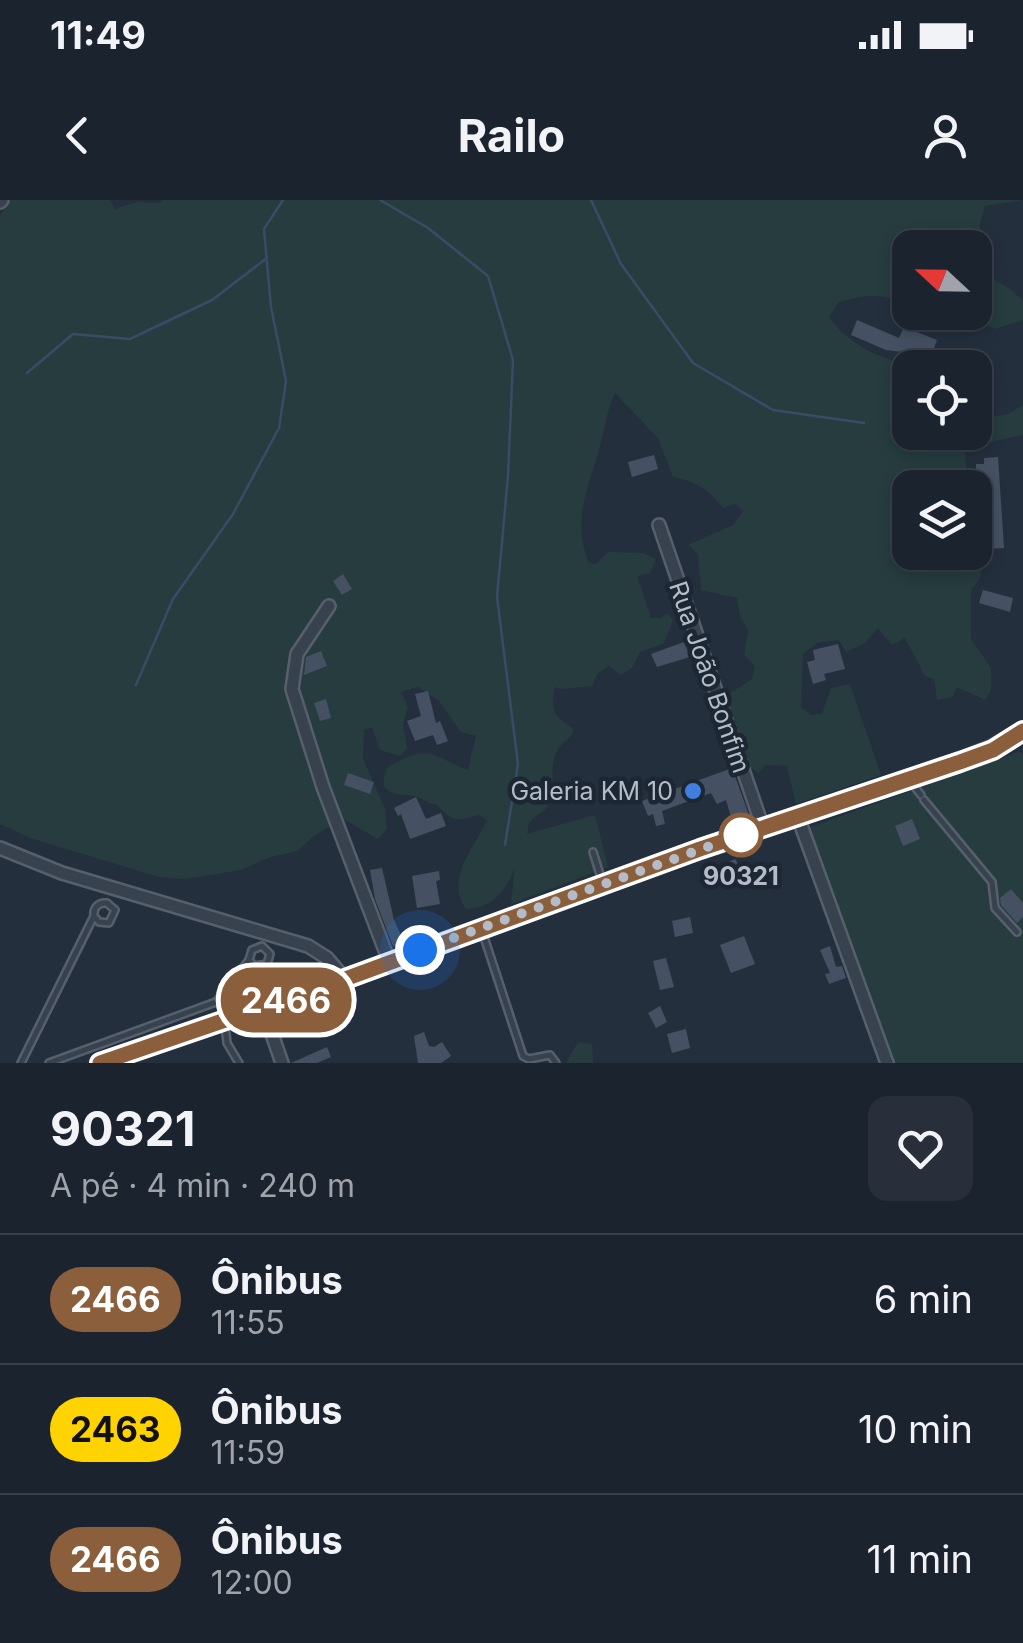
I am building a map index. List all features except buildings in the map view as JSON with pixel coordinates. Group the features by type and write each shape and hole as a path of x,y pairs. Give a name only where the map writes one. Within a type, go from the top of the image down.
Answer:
{"main road":[{"path":"100,1063 993,750 1023,730"}],"street":[{"name":"Rua João Bonfim","path":"659,525 763,828"},
{"path":"328,606 297,654 292,689 323,787 389,961"},
{"path":"798,817 887,1063"},
{"path":"0,848 62,873 308,946 327,958 345,979"},
{"path":"262,1008 282,1063"}],"lane":[{"path":"909,779 992,882 995,908 1017,932"},
{"path":"593,852 603,884"},
{"path":"20,1063 95,909 103,902 115,910 110,923 98,922 94,916"},
{"path":"481,928 523,1056 529,1059 550,1054 556,1063"},
{"path":"49,1063 216,1002 249,960 252,950 258,946 270,954 264,967 254,966 249,960"},
{"path":"224,1021 226,1043 239,1063"}],"green space":[{"path":"11,200 110,200 115,209 163,200 1023,200 985,206 981,230 892,230 892,300 875,296 839,302 829,317 869,351 892,360 892,450 964,450 967,470 892,470 892,570 981,570 971,590 971,639 991,668 991,691 985,700 957,687 952,697 937,700 934,679 925,676 905,638 892,645 878,628 864,644 846,652 839,640 819,642 803,654 801,707 811,715 822,714 831,688 850,684 881,775 796,804 787,766 765,765 759,773 749,767 726,696 752,679 755,666 744,655 748,630 740,616 737,598 701,590 698,554 688,545 733,525 743,511 736,504 723,508 701,487 673,477 658,438 615,393 584,504 584,547 589,563 596,564 608,552 644,553 656,559 650,573 637,576 651,618 668,613 673,621 664,643 640,652 632,668 621,675 609,666 598,673 592,686 555,687 555,712 574,729 555,755 551,800 529,823 527,834 595,815 608,867 511,904 515,868 497,897 484,906 466,909 458,887 460,875 487,820 479,815 452,818 437,805 388,791 383,783 388,767 422,753 468,770 476,736 461,732 439,701 418,687 401,692 408,707 403,724 407,748 400,756 380,750 372,728 364,729 363,759 385,809 387,829 378,839 343,819 297,851 241,870 185,879 159,877 30,838 0,824 0,216"},
{"path":"992,265 994,280 1023,301 1023,320 995,329"},
{"path":"1023,405 1023,435 992,442 992,417 1008,414"},
{"path":"1019,752 1023,754 1023,1063 892,1063 808,828"},
{"path":"578,1042 592,1044 593,1063 566,1063"}],"waterway":[{"path":"136,685 173,599 233,514 279,428 286,381 271,307 264,229 283,200"},
{"path":"380,200 428,228 488,276 513,360 497,597 518,764 505,845"},
{"path":"591,200 621,264 693,363 773,410 864,423"},
{"path":"27,373 73,334 130,339 212,300 267,258"}],"bus line":[{"name":"2466","path":"100,1063 345,979 700,849 960,762 993,750 1023,731"}],"place":[{"name":"Galeria KM 10","path":"693,791"},
{"name":"90321","path":"741,835"}],"route":[{"path":"420,950 741,835"}]}
